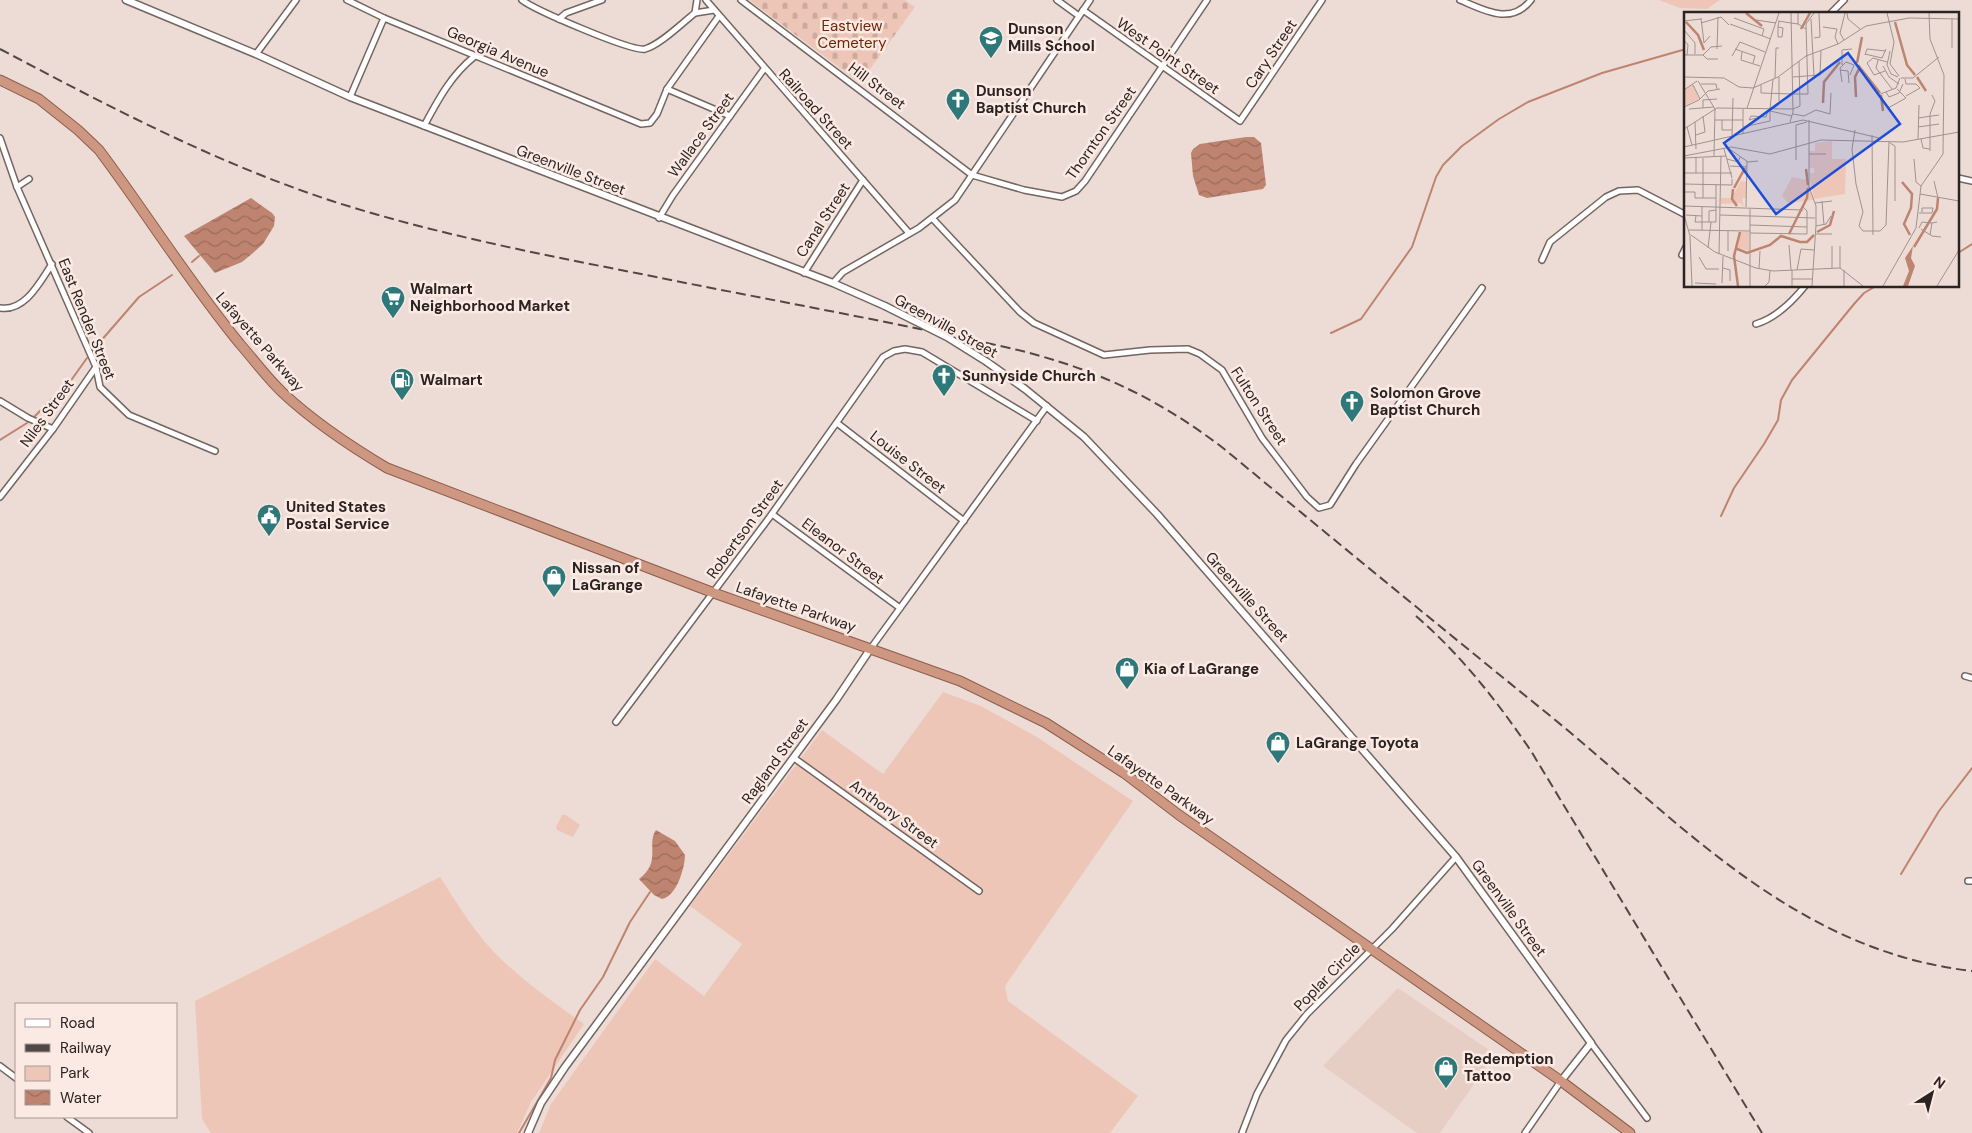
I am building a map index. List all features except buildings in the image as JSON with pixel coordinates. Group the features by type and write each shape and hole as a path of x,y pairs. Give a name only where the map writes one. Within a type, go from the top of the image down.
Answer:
{"highway":[{"name":"Lafayette Parkway","path":"0,82 39,99 78,130 99,150 214,312 281,391 318,424 387,468 714,593 960,681 1001,699 1046,723 1124,773 1179,815 1561,1081 1630,1133"}],"street":[{"name":"Greenville Street","path":"126,0 256,54 350,97 659,218 833,283 947,337 987,362 1047,406 1101,454 1140,494 1456,857 1647,1118"},
{"path":"256,54 296,0"},
{"name":"Georgia Avenue","path":"347,0 384,18 474,56 641,124 650,123 657,114 667,89"},
{"path":"522,0 530,6 629,48 643,50 657,42 695,13 714,10"},
{"path":"559,19 566,13 602,0"},
{"path":"695,13 697,0"},
{"name":"Railroad Street","path":"706,0 764,69 909,232"},
{"name":"Hill Street","path":"742,0 972,175"},
{"path":"1056,0 1079,16"},
{"path":"833,283 854,264 933,219 956,200 1090,0"},
{"name":"Thornton Street","path":"972,175 1024,190 1062,196 1070,195 1085,180 1207,0"},
{"name":"Cary Street","path":"1240,121 1322,0"},
{"path":"1460,0 1488,12 1505,15 1513,14 1523,9 1531,0"},
{"path":"1832,12 1844,0"},
{"name":"West Point Street","path":"1083,10 1161,67 1240,121"},
{"path":"719,16 667,89 730,116"},
{"path":"350,97 384,18"},
{"path":"424,126 441,92 461,67 474,56"},
{"name":"Wallace Street","path":"659,218 673,195 764,69"},
{"name":"East Render Street","path":"0,138 17,187 96,367 100,387 129,415 215,451"},
{"path":"17,187 28,179"},
{"name":"Canal Street","path":"804,273 863,180"},
{"path":"1542,260 1550,242 1606,197 1619,191 1638,190 1684,214"},
{"name":"Fulton Street","path":"933,219 1020,312 1034,323 1104,356 1150,350 1188,350 1207,359 1222,370 1262,438 1307,497 1319,508 1330,506 1356,464 1482,288"},
{"path":"1682,255 1684,251"},
{"path":"0,308 15,307 26,298 52,264"},
{"path":"1756,324 1768,320 1796,297 1803,288"},
{"name":"Robertson Street","path":"616,722 772,514 883,357 894,350 905,349 922,352 1036,421"},
{"name":"Niles Street","path":"0,498 53,429 96,367"},
{"path":"0,400 28,418 53,429"},
{"name":"Ragland Street","path":"528,1133 541,1103 565,1067 794,758 871,648 1047,406"},
{"name":"Louise Street","path":"837,424 964,521"},
{"name":"Eleanor Street","path":"772,514 900,608"},
{"path":"1965,676 1972,678"},
{"name":"Anthony Street","path":"794,758 979,891"},
{"name":"Poplar Circle","path":"1242,1133 1257,1094 1286,1040 1307,1014 1371,949 1456,857"},
{"path":"1525,1133 1561,1081 1591,1043"},
{"path":"0,1066 15,1077"},
{"path":"68,1118 89,1133"}],"shaded area":[{"path":"1398,988 1495,1054 1440,1133 1417,1133 1323,1066"}],"green space":[{"name":"Eastview Cemetery","path":"749,0 905,0 915,7 860,83"},
{"path":"1659,0 1720,0 1707,9 1680,8"},
{"path":"943,692 981,706 1037,737 1133,801 1005,986 1008,1001 1138,1096 1110,1133 539,1133 551,1104 655,959 704,996 742,944 690,906 822,730 883,774"},
{"path":"562,815 566,815 580,825 573,837 557,830 556,827"},
{"path":"440,877 469,921 493,951 532,986 584,1024 531,1102 517,1133 211,1133 202,1119 195,1001"}],"water":[{"path":"1254,137 1261,143 1266,185 1263,189 1207,198 1199,195 1193,176 1191,153 1193,149 1200,144"},
{"path":"251,198 272,213 275,217 274,226 263,244 242,262 215,273 184,236"},
{"path":"656,830 675,841 685,855 679,881 672,893 662,899 654,895 639,879 650,866 653,835"}],"waterway":[{"path":"1331,333 1361,319 1412,247 1436,177 1443,165 1462,146 1499,119 1528,102 1602,73 1684,50"},
{"path":"1960,252 1972,244"},
{"path":"192,262 199,256"},
{"path":"93,350 139,297 172,275"},
{"path":"1721,516 1734,488 1778,420 1781,400 1792,380 1854,304 1864,293 1873,288"},
{"path":"35,416 72,379 87,358"},
{"path":"0,440 27,423"},
{"path":"1901,874 1939,811 1972,768"},
{"path":"519,1133 551,1078 555,1060 580,1010 603,977 630,922 650,892"}],"railway":[{"path":"0,49 122,112 204,151 289,186 332,201 445,233 521,250 1005,347 1065,363 1120,385 1172,413 1223,448 1554,719 1697,840 1745,877 1796,910 1851,938 1909,959 1972,971"},
{"path":"1416,616 1478,679 1531,751 1762,1133"}],"place":[{"name":"Dunson Mills School","path":"991,59"},
{"name":"Dunson Baptist Church","path":"958,121"},
{"name":"Walmart Neighborhood Market","path":"393,319"},
{"name":"Sunnyside Church","path":"944,397"},
{"name":"Walmart","path":"402,401"},
{"name":"Solomon Grove Baptist Church","path":"1352,423"},
{"name":"United States Postal Service","path":"269,537"},
{"name":"Nissan of LaGrange","path":"554,598"},
{"name":"Kia of LaGrange","path":"1127,690"},
{"name":"LaGrange Toyota","path":"1278,764"},
{"name":"Redemption Tattoo","path":"1446,1089"}]}
